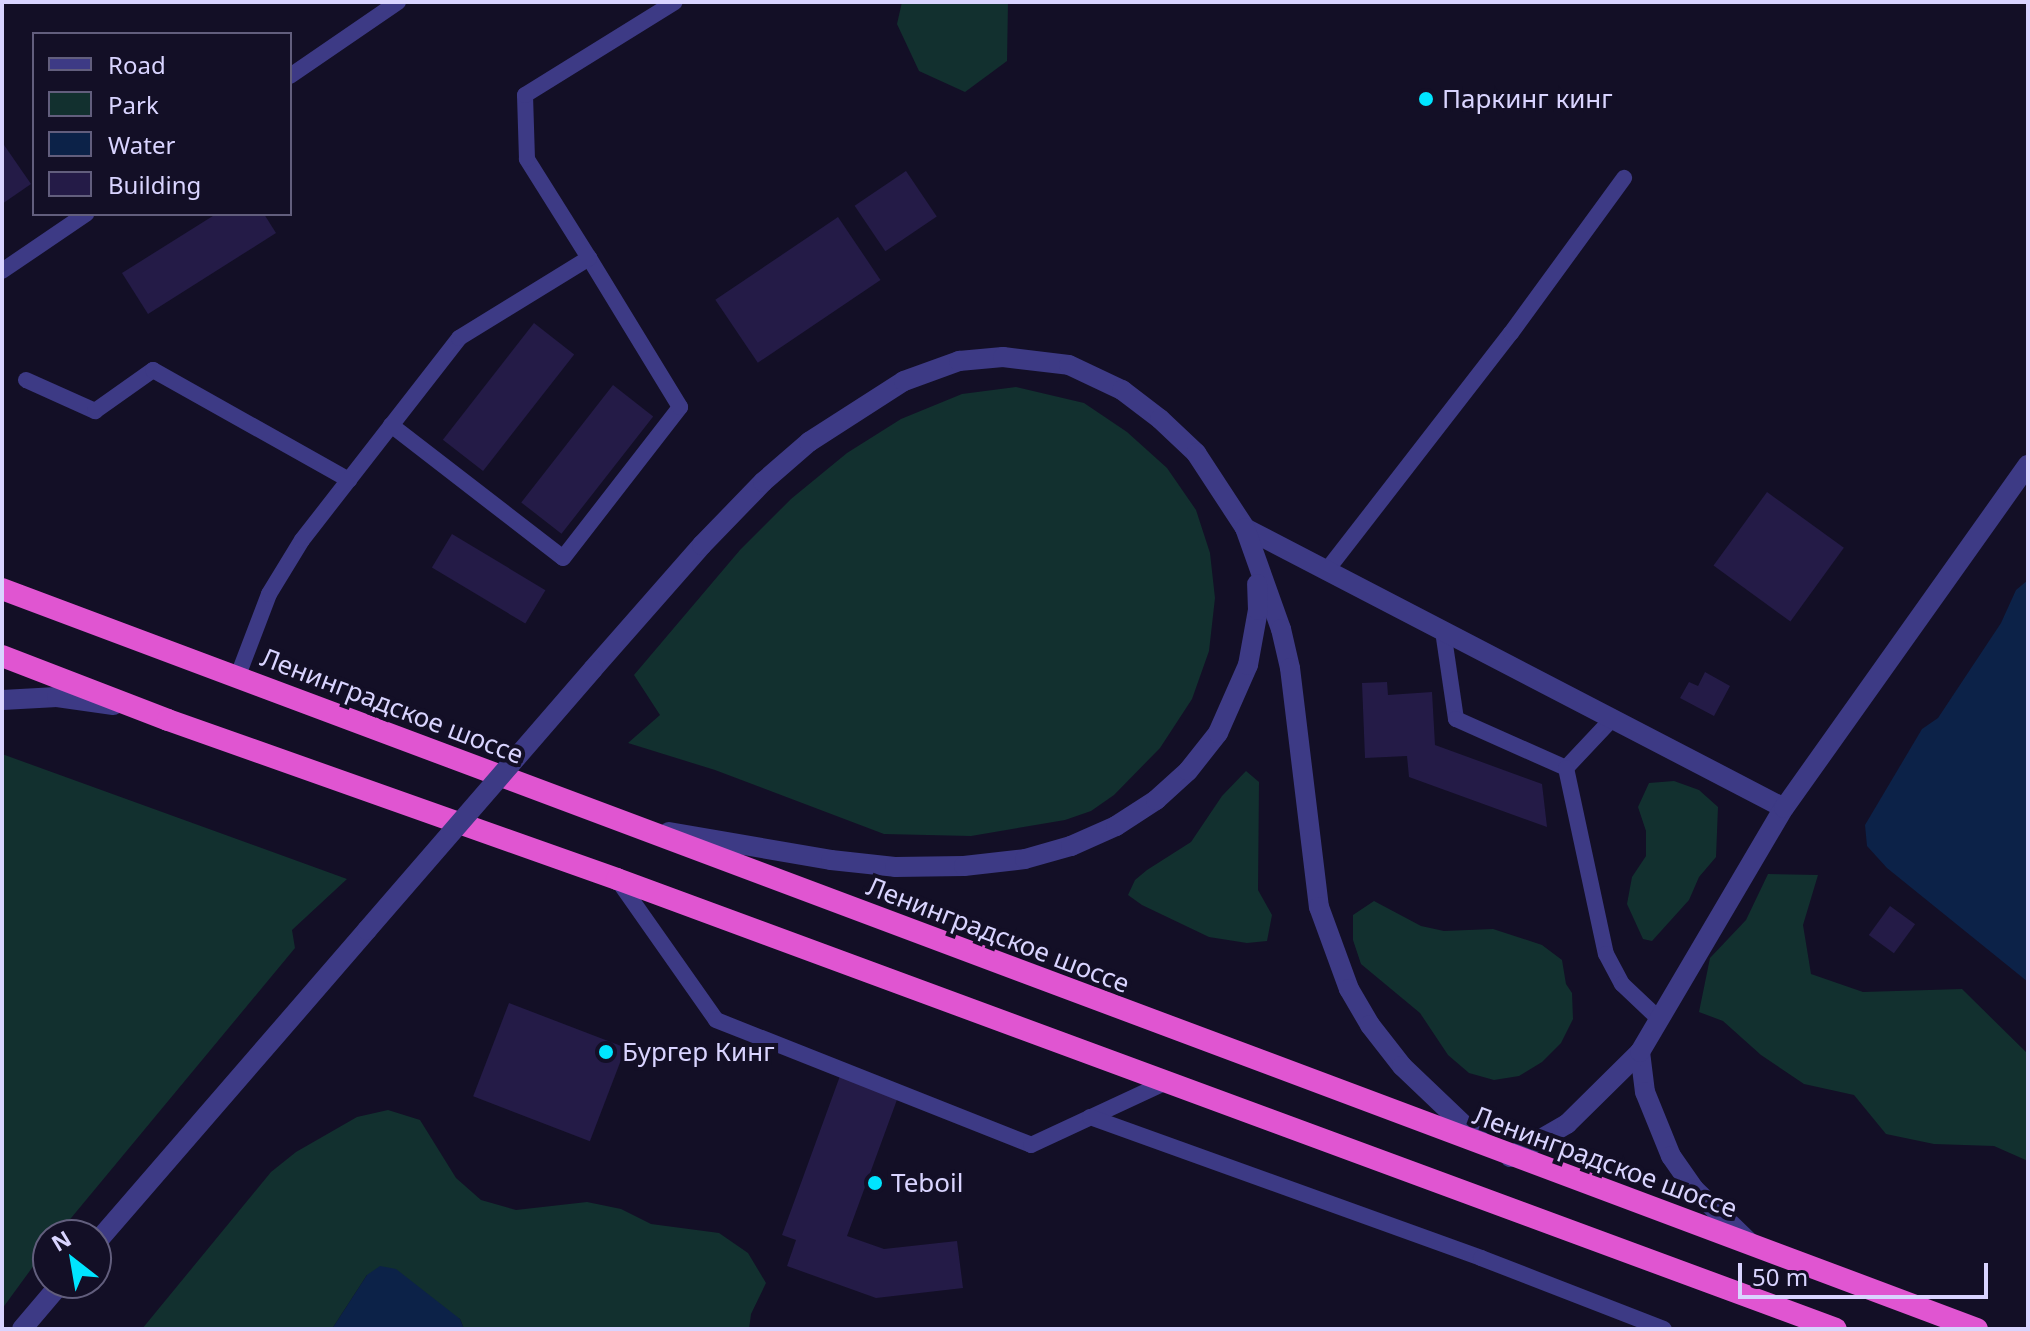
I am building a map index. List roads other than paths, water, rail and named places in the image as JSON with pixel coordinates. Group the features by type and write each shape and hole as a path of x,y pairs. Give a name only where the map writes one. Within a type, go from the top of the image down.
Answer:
{"highway":[{"name":"Ленинградское шоссе","path":"2,589 1500,1153 1977,1329"},
{"path":"2,656 168,720 617,879 1836,1329"}],"street":[{"path":"112,1225 702,545 763,482 809,442 904,381 959,361 1003,357 1069,365 1122,390 1160,419 1196,453 1245,528 1281,629 1290,668 1312,864 1319,907 1332,948 1370,1025 1402,1066 1500,1153 1567,1124 1640,1052 1784,808 2028,465"},
{"path":"1245,528 1784,808"},
{"path":"626,825 831,860 895,867 964,866 1025,859 1071,846 1116,826 1156,800 1188,771 1218,733 1248,665 1258,610 1256,560"},
{"path":"2,700 57,697 107,703 168,720"},
{"path":"1640,1052 1645,1092 1671,1156 1694,1189 1752,1246"},
{"path":"22,1329 47,1299"}],"lane":[{"path":"292,75 398,2"},
{"path":"391,425 563,558 680,407 527,159 525,95 675,2"},
{"path":"1327,570 1511,333 1624,178"},
{"path":"2,271 83,216"},
{"path":"237,678 269,594 302,540 459,338 589,258"},
{"path":"26,380 95,411 153,370 349,480"},
{"path":"1443,631 1456,719 1566,768"},
{"path":"1566,768 1612,719"},
{"path":"1566,768 1606,954 1622,984 1659,1019"},
{"path":"617,879 716,1020 1031,1145 1167,1082"},
{"path":"1090,1117 1481,1258 1664,1329"}],"water":[{"path":"2028,580 2028,982 1887,868 1867,846 1865,825 1922,729 1938,718 2001,623 2016,590"},
{"path":"380,1266 396,1269 460,1319 464,1329 332,1329 367,1275"}],"place":[{"name":"Паркинг кинг","path":"1426,99"},
{"name":"Бургер Кинг","path":"606,1052"},
{"name":"Teboil","path":"875,1183"}]}
